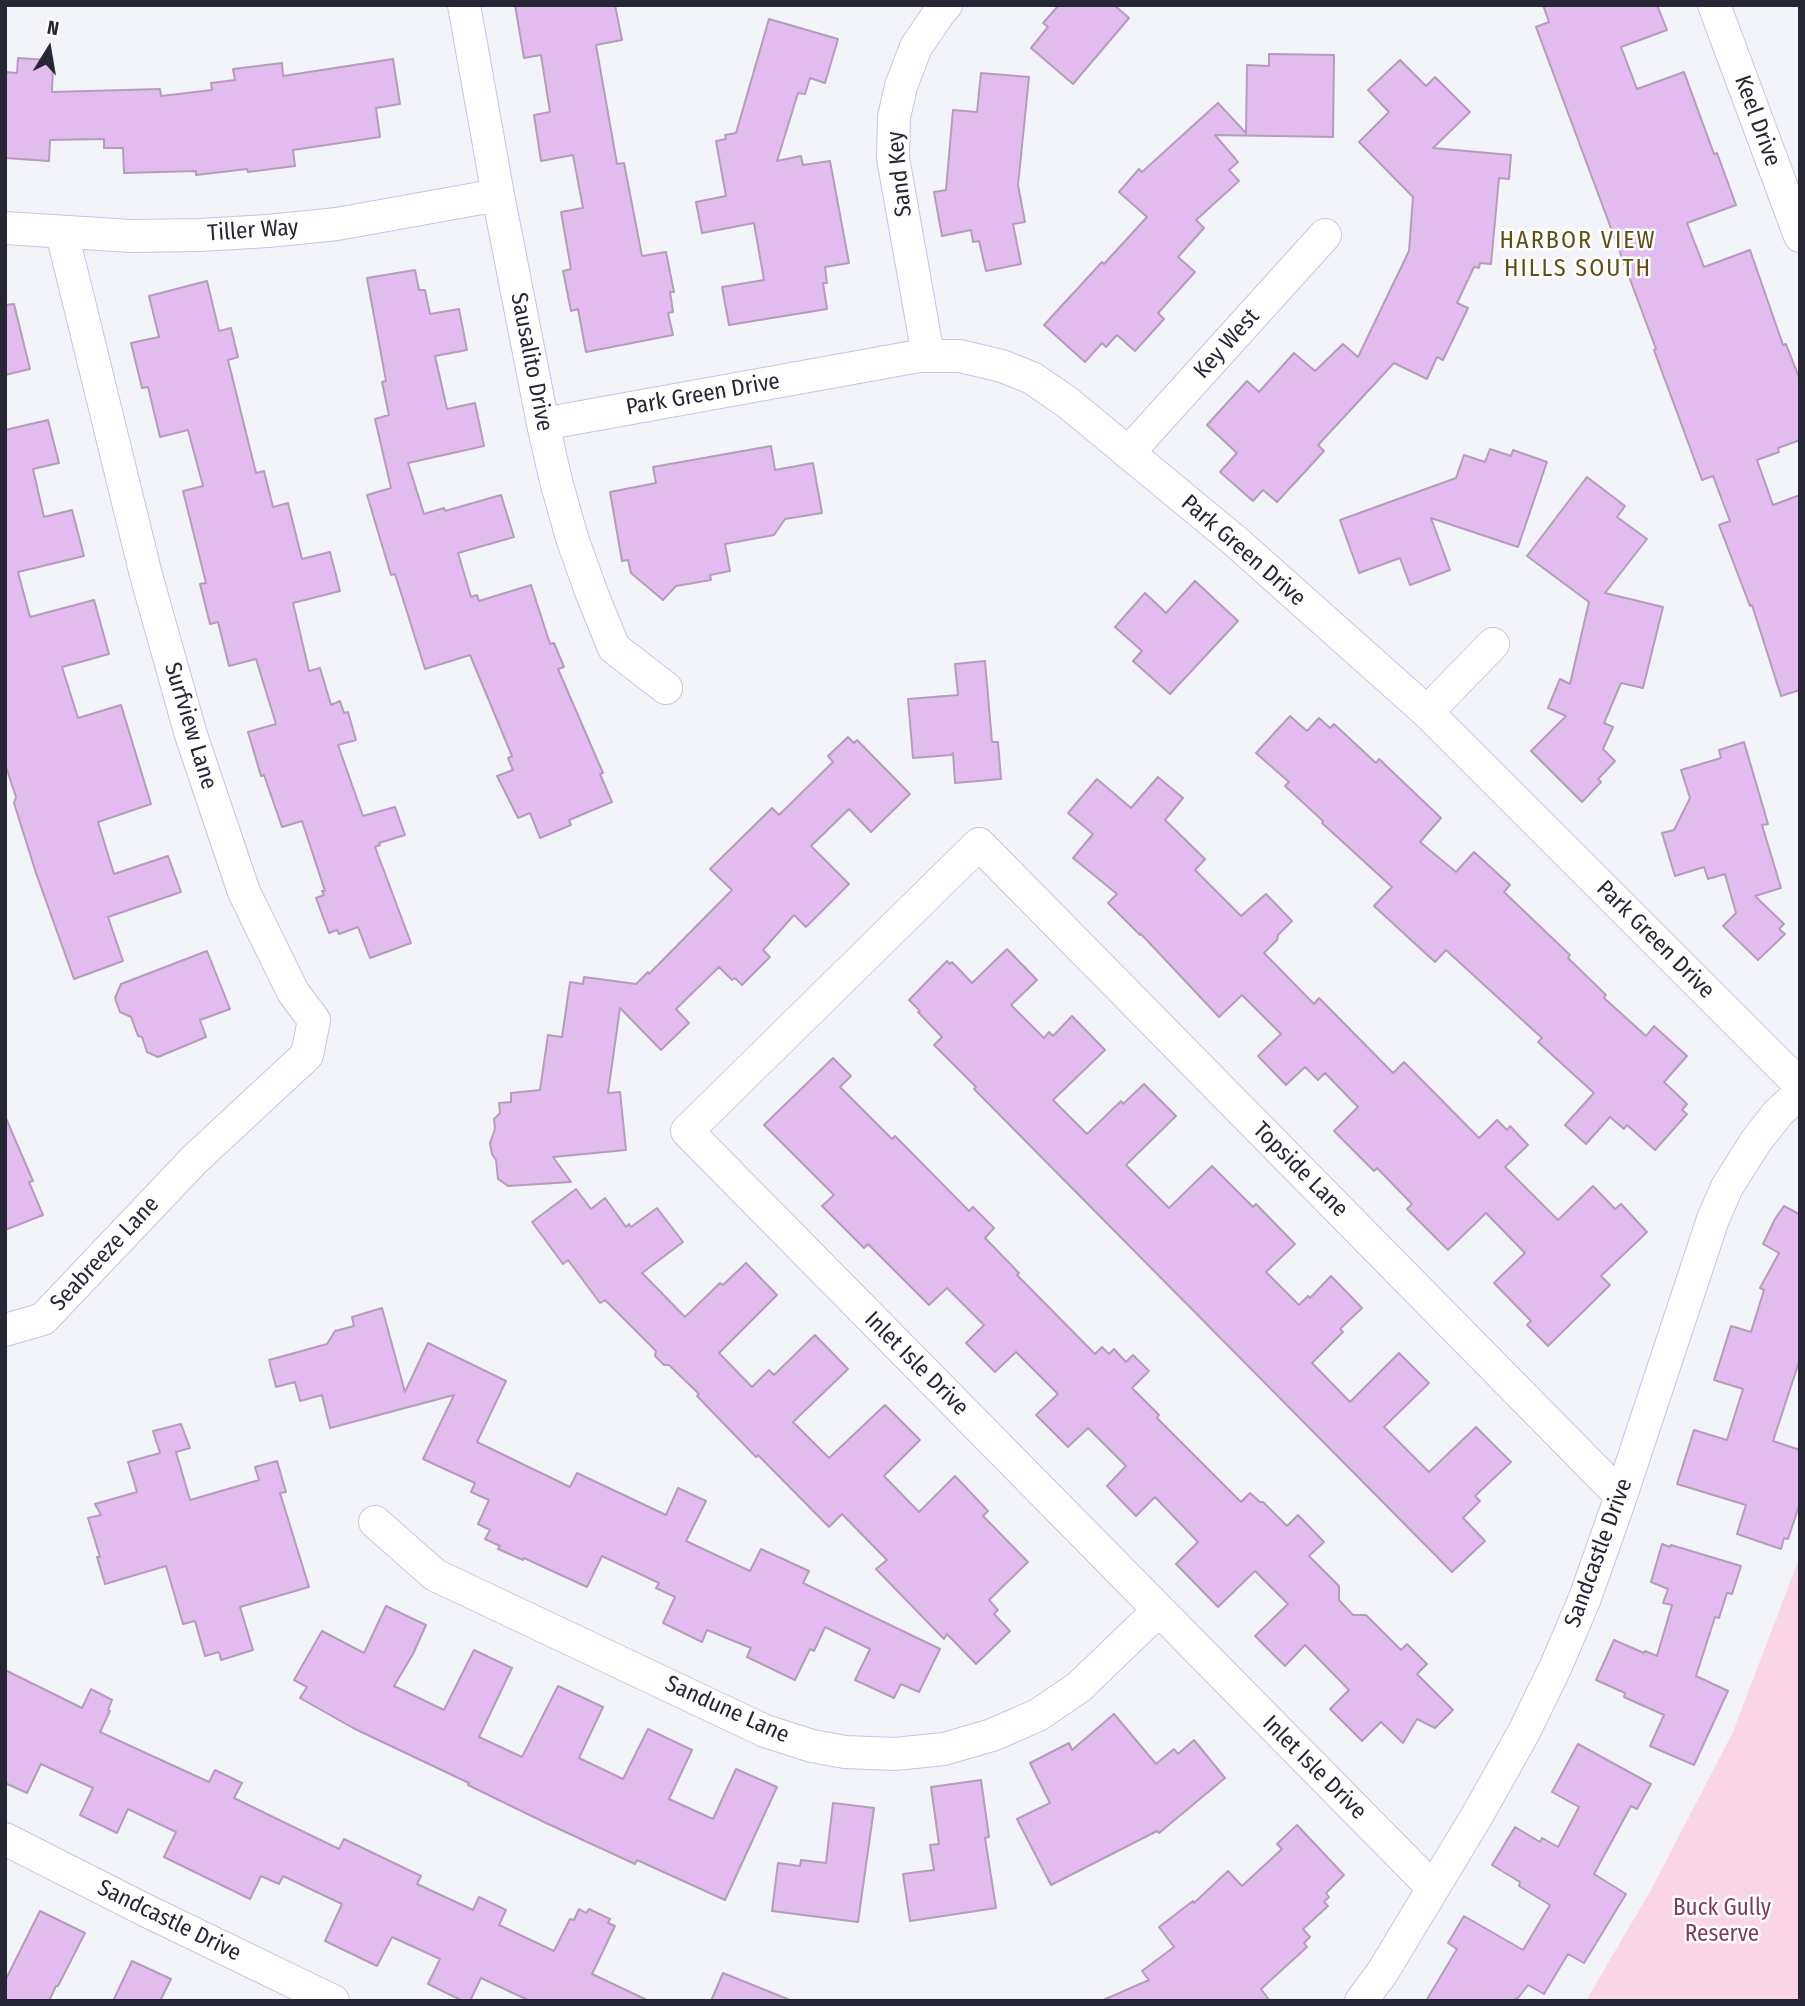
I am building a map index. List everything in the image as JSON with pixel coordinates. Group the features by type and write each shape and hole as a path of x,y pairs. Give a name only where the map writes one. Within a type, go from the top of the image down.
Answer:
{"street":[{"name":"Sausalito Drive","path":"464,5 543,424 572,538 614,648 666,688"},
{"name":"Sand Key","path":"928,355 893,158 894,117 901,86 916,47 946,5"},
{"name":"Keel Drive","path":"1714,5 1800,236"},
{"name":"Tiller Way","path":"5,228 149,236 268,231 337,223 498,195"},
{"name":"Surfview Lane","path":"62,233 143,562 191,735 244,892 293,992 314,1020 307,1055 195,1159"},
{"name":"Key West","path":"1128,453 1325,235"},
{"name":"Park Green Drive","path":"543,424 928,355 960,356 1002,366 1032,378 1067,402 1234,540 1427,712 1800,1085"},
{"path":"1427,712 1493,644"},
{"name":"Topside Lane","path":"979,844 1621,1496"},
{"name":"Inlet Isle Drive","path":"979,844 687,1131 1433,1888"},
{"name":"Sandcastle Drive","path":"1362,2001 1382,1973 1524,1732 1556,1666 1585,1598 1621,1496 1713,1219 1727,1187 1756,1141 1800,1093"},
{"name":"Seabreeze Lane","path":"5,1330 43,1319 195,1159"},
{"name":"Sandune Lane","path":"375,1522 435,1575 765,1731 812,1746 845,1752 895,1755 944,1749 1006,1729 1038,1715 1079,1686 1159,1610"},
{"name":"Sandcastle Drive","path":"5,1839 147,1912 333,2001"}],"green space":[{"name":"Buck Gully Reserve","path":"1800,1556 1800,2001 1586,2001 1652,1888 1733,1732"}],"building":[{"path":"515,5 615,5 622,40 596,45 617,164 624,163 642,256 666,252 674,292 670,292 673,312 668,313 673,335 586,352 578,309 571,311 563,271 571,269 561,212 583,208 573,155 541,161 534,115 550,112 541,55 524,58"},
{"path":"1059,5 1114,5 1129,18 1073,84 1031,48 1048,27 1043,23"},
{"path":"1543,5 1657,5 1667,30 1621,47 1637,89 1684,72 1714,154 1717,153 1736,205 1687,223 1704,267 1750,250 1783,345 1786,344 1800,380 1800,440 1757,460 1773,505 1800,495 1800,690 1781,696 1752,605 1750,606 1719,525 1730,521 1713,476 1702,480 1536,27 1549,22"},
{"path":"769,19 838,39 825,83 810,78 805,94 798,93 777,161 801,156 803,165 830,161 849,263 825,267 827,283 823,283 827,309 729,325 722,287 764,280 754,223 702,233 696,202 726,196 716,141 726,139 725,135 736,133"},
{"path":"1269,54 1334,55 1333,137 1215,135 1238,162 1229,170 1239,181 1196,220 1204,228 1178,257 1195,272 1158,313 1164,319 1135,351 1117,335 1106,347 1102,343 1085,362 1044,325 1147,217 1119,192 1139,169 1142,172 1218,103 1246,133 1247,65 1269,66"},
{"path":"18,58 48,60 47,64 53,65 52,92 160,89 161,96 212,90 211,83 235,80 233,69 282,63 283,76 393,59 400,104 376,108 380,137 293,150 295,166 196,175 196,171 124,173 123,148 104,148 104,139 50,140 49,161 5,158 5,72 17,73"},
{"path":"1400,60 1426,86 1435,77 1470,112 1433,148 1511,155 1509,179 1499,178 1491,264 1480,263 1479,268 1474,267 1457,303 1468,308 1443,360 1437,357 1427,379 1394,363 1318,445 1324,451 1277,502 1263,490 1253,501 1220,472 1237,453 1207,425 1247,381 1259,392 1294,353 1315,371 1343,344 1358,357 1409,251 1413,197 1359,142 1389,112 1368,90"},
{"path":"981,73 1029,77 1018,185 1025,222 1013,224 1021,264 986,271 979,241 973,242 971,230 942,236 934,192 946,190 953,110 977,112"},
{"path":"415,270 419,290 425,290 430,314 459,309 467,350 435,356 447,409 475,403 484,446 408,463 424,514 444,508 445,511 501,495 514,537 458,553 471,597 477,595 479,601 531,585 550,644 554,643 564,667 558,669 603,773 600,774 612,802 569,820 571,825 540,838 530,813 518,818 497,776 513,770 508,758 512,756 470,655 425,669 395,574 391,575 367,495 391,488 375,419 389,415 382,382 386,381 367,278"},
{"path":"207,281 219,331 231,328 238,357 228,360 256,473 264,471 273,507 288,503 302,559 330,552 340,591 293,603 309,671 320,668 331,705 340,701 344,713 348,712 356,740 338,745 363,816 395,807 405,835 379,843 380,845 375,847 411,943 370,958 358,927 339,934 337,930 329,933 316,898 324,895 322,891 325,891 302,821 282,827 264,775 261,776 248,732 276,724 256,659 229,666 218,622 210,624 200,584 206,583 183,491 203,486 188,430 160,437 148,387 142,388 131,343 159,337 149,296"},
{"path":"14,304 30,369 5,375 5,305"},
{"path":"48,420 59,463 33,469 44,517 72,510 84,556 18,572 30,617 94,600 109,654 62,667 78,718 121,705 151,804 98,822 114,874 168,856 181,892 108,917 123,961 74,979 36,873 5,764 5,430"},
{"path":"771,446 775,470 813,463 822,513 785,519 774,535 725,544 730,571 710,575 711,580 676,586 663,600 631,573 628,560 622,561 610,492 656,483 653,467"},
{"path":"1490,449 1511,456 1513,450 1547,462 1518,547 1431,518 1450,570 1410,585 1400,558 1359,573 1340,520 1456,478 1464,455 1485,462"},
{"path":"1587,477 1625,506 1617,517 1647,539 1605,593 1663,607 1643,688 1621,683 1604,723 1613,727 1603,749 1615,761 1598,779 1601,782 1582,802 1531,751 1566,716 1548,708 1560,679 1570,684 1589,602 1527,556"},
{"path":"1195,581 1238,621 1170,694 1133,661 1142,651 1115,627 1145,593 1166,613"},
{"path":"985,661 992,742 998,742 1001,779 955,783 953,753 913,758 908,699 958,695 955,664"},
{"path":"1290,716 1307,731 1319,718 1330,728 1334,724 1376,763 1379,759 1441,818 1420,842 1456,872 1474,852 1510,885 1504,892 1570,955 1568,958 1606,995 1604,998 1646,1036 1654,1026 1687,1056 1664,1082 1687,1104 1682,1110 1687,1114 1655,1150 1627,1125 1624,1129 1610,1117 1586,1144 1565,1125 1594,1093 1538,1042 1542,1038 1446,950 1435,962 1374,906 1392,887 1322,823 1323,821 1285,786 1289,782 1256,753"},
{"path":"848,737 854,743 857,740 910,794 871,832 849,809 811,846 849,884 806,927 794,915 763,950 770,957 742,985 735,978 732,980 719,967 676,1009 689,1023 661,1050 620,1008 608,1093 620,1092 626,1150 553,1157 571,1182 508,1186 498,1179 496,1160 490,1143 495,1129 494,1119 500,1113 499,1103 511,1102 511,1093 540,1090 548,1035 562,1037 570,982 583,984 584,977 636,984 648,972 649,974 732,890 710,869 772,808 779,815 833,762 828,756"},
{"path":"1744,742 1768,824 1762,825 1781,888 1755,896 1784,924 1779,929 1785,934 1758,960 1723,926 1736,913 1725,874 1708,879 1704,867 1675,876 1662,833 1674,830 1690,798 1681,770 1721,758 1719,750"},
{"path":"1158,777 1183,798 1165,820 1205,859 1195,870 1241,916 1266,894 1292,921 1264,953 1314,1004 1319,998 1393,1073 1404,1062 1479,1138 1497,1120 1507,1130 1510,1126 1528,1145 1505,1167 1558,1220 1593,1186 1615,1209 1621,1204 1647,1232 1601,1276 1610,1285 1548,1346 1527,1325 1531,1321 1494,1283 1525,1253 1486,1213 1448,1250 1407,1209 1412,1204 1377,1168 1374,1171 1334,1131 1358,1107 1325,1073 1318,1080 1305,1067 1286,1085 1258,1056 1281,1034 1242,995 1219,1017 1108,903 1117,894 1073,858 1093,834 1068,813 1097,779 1131,808"},
{"path":"1007,949 1037,980 1011,1005 1044,1038 1049,1032 1053,1036 1072,1016 1105,1050 1053,1100 1087,1134 1121,1101 1123,1104 1144,1084 1176,1116 1126,1165 1169,1208 1212,1166 1253,1207 1256,1204 1295,1244 1266,1272 1299,1305 1308,1296 1310,1298 1331,1276 1362,1308 1340,1329 1343,1332 1312,1363 1350,1402 1399,1353 1429,1383 1384,1427 1429,1472 1476,1427 1511,1462 1475,1496 1480,1501 1463,1518 1485,1541 1452,1572 974,1089 976,1087 934,1045 942,1037 909,1000 947,961 950,964 952,962 972,983"},
{"path":"207,951 230,1009 200,1020 206,1037 158,1057 147,1052 131,1017 120,1012 115,998 121,984"},
{"path":"833,1058 851,1076 840,1087 892,1139 895,1136 969,1211 973,1207 994,1228 985,1238 1019,1273 1017,1275 1095,1354 1102,1347 1109,1354 1114,1349 1126,1362 1133,1355 1149,1371 1132,1388 1159,1415 1157,1418 1241,1502 1250,1493 1287,1526 1298,1515 1324,1542 1309,1556 1339,1586 1339,1600 1353,1615 1366,1615 1401,1650 1407,1644 1427,1664 1417,1674 1453,1710 1435,1728 1417,1719 1403,1743 1381,1722 1362,1741 1330,1709 1349,1690 1305,1645 1285,1666 1255,1636 1288,1604 1255,1571 1218,1607 1176,1564 1198,1542 1155,1497 1136,1516 1107,1486 1126,1466 1088,1428 1068,1447 1036,1415 1058,1394 1016,1352 995,1372 966,1343 984,1325 947,1288 929,1305 868,1244 864,1248 822,1206 834,1195 764,1125"},
{"path":"5,1116 33,1181 29,1182 43,1215 5,1230"},
{"path":"576,1189 591,1209 605,1198 626,1227 629,1224 631,1227 657,1208 683,1242 642,1273 685,1317 720,1283 723,1285 746,1263 777,1295 719,1353 752,1387 769,1370 774,1375 815,1335 848,1369 793,1422 829,1458 885,1405 920,1440 884,1476 919,1512 955,1476 988,1511 983,1516 1028,1562 989,1600 998,1610 994,1614 1010,1631 976,1664 947,1634 944,1639 876,1569 887,1560 842,1514 829,1527 758,1455 756,1457 697,1396 699,1394 669,1365 664,1365 655,1356 656,1351 605,1300 600,1303 568,1260 563,1264 532,1222"},
{"path":"1784,1206 1799,1214 1800,1212 1800,1359 1773,1441 1800,1450 1800,1503 1788,1539 1784,1538 1781,1549 1737,1534 1746,1505 1677,1484 1694,1430 1727,1440 1743,1389 1714,1380 1731,1326 1751,1332 1764,1290 1760,1288 1779,1253 1763,1244"},
{"path":"382,1308 405,1392 428,1343 506,1381 477,1442 570,1487 577,1473 666,1515 678,1488 706,1501 686,1541 750,1571 761,1549 809,1571 803,1583 940,1649 919,1692 901,1684 894,1698 855,1680 870,1649 825,1627 814,1651 810,1649 795,1680 747,1657 751,1648 707,1630 702,1642 663,1623 675,1597 656,1588 659,1583 602,1556 587,1587 498,1549 500,1546 485,1539 490,1530 478,1524 489,1500 471,1492 475,1483 423,1459 454,1395 330,1428 322,1395 300,1401 295,1382 276,1387 269,1360 327,1344 335,1331 354,1326 352,1317"},
{"path":"181,1424 190,1448 176,1452 190,1500 259,1480 255,1467 277,1461 286,1492 280,1493 309,1587 240,1607 253,1650 221,1660 219,1652 205,1656 195,1621 183,1624 166,1566 105,1584 88,1518 101,1515 95,1504 137,1492 128,1462 160,1453 153,1431"},
{"path":"1662,1544 1741,1566 1732,1594 1727,1593 1719,1618 1715,1617 1696,1676 1728,1691 1694,1765 1650,1746 1664,1715 1624,1697 1625,1693 1596,1680 1614,1640 1657,1656 1672,1605 1663,1603 1668,1589 1651,1582"},
{"path":"386,1606 426,1625 394,1686 444,1710 474,1650 512,1668 479,1737 522,1757 558,1686 603,1707 579,1758 623,1779 648,1729 692,1750 669,1799 713,1819 736,1769 777,1787 725,1900 637,1860 635,1864 546,1823 353,1728 300,1698 307,1687 294,1680 322,1631 364,1653"},
{"path":"5,1670 82,1708 91,1689 112,1700 100,1732 209,1782 215,1770 242,1783 234,1798 339,1849 344,1839 421,1876 417,1884 473,1910 479,1897 506,1910 499,1925 554,1951 570,1919 574,1920 579,1909 586,1913 589,1909 610,1919 608,1923 615,1926 592,1974 649,2001 530,2001 481,1978 470,2001 463,2001 428,1984 440,1959 392,1937 377,1966 325,1941 342,1904 283,1876 279,1884 261,1876 250,1899 164,1857 176,1832 128,1809 117,1833 80,1815 93,1788 41,1764 27,1793 5,1783"},
{"path":"1114,1714 1156,1764 1174,1749 1178,1754 1194,1740 1225,1778 1159,1833 1157,1831 1051,1885 1017,1819 1050,1803 1030,1763 1069,1743 1072,1750"},
{"path":"1578,1744 1651,1784 1637,1809 1631,1806 1594,1874 1626,1894 1584,1963 1568,1954 1544,1994 1528,1985 1518,1998 1511,2001 1426,2001 1457,1949 1448,1943 1464,1916 1523,1950 1550,1905 1492,1865 1515,1827 1540,1842 1542,1838 1558,1847 1579,1807 1552,1792"},
{"path":"981,1780 989,1837 985,1838 996,1908 910,1921 903,1874 934,1870 930,1845 939,1844 931,1787"},
{"path":"833,1803 874,1808 858,1922 772,1911 778,1863 800,1866 801,1860 826,1863"},
{"path":"1297,1825 1344,1875 1326,1893 1329,1897 1324,1902 1328,1906 1303,1929 1310,1937 1304,1943 1307,1947 1261,1989 1270,2001 1101,2001 1149,1980 1142,1971 1174,1947 1159,1927 1193,1901 1194,1903 1228,1871 1242,1886 1282,1849 1277,1844"},
{"path":"40,1911 85,1933 49,2001 5,2001 5,1981"},
{"path":"132,1961 171,1979 160,2001 113,2001"},
{"path":"723,1973 790,2000 790,2001 711,2001"}],"district":[{"name":"HARBOR VIEW HILLS SOUTH","path":"1578,255"}]}
